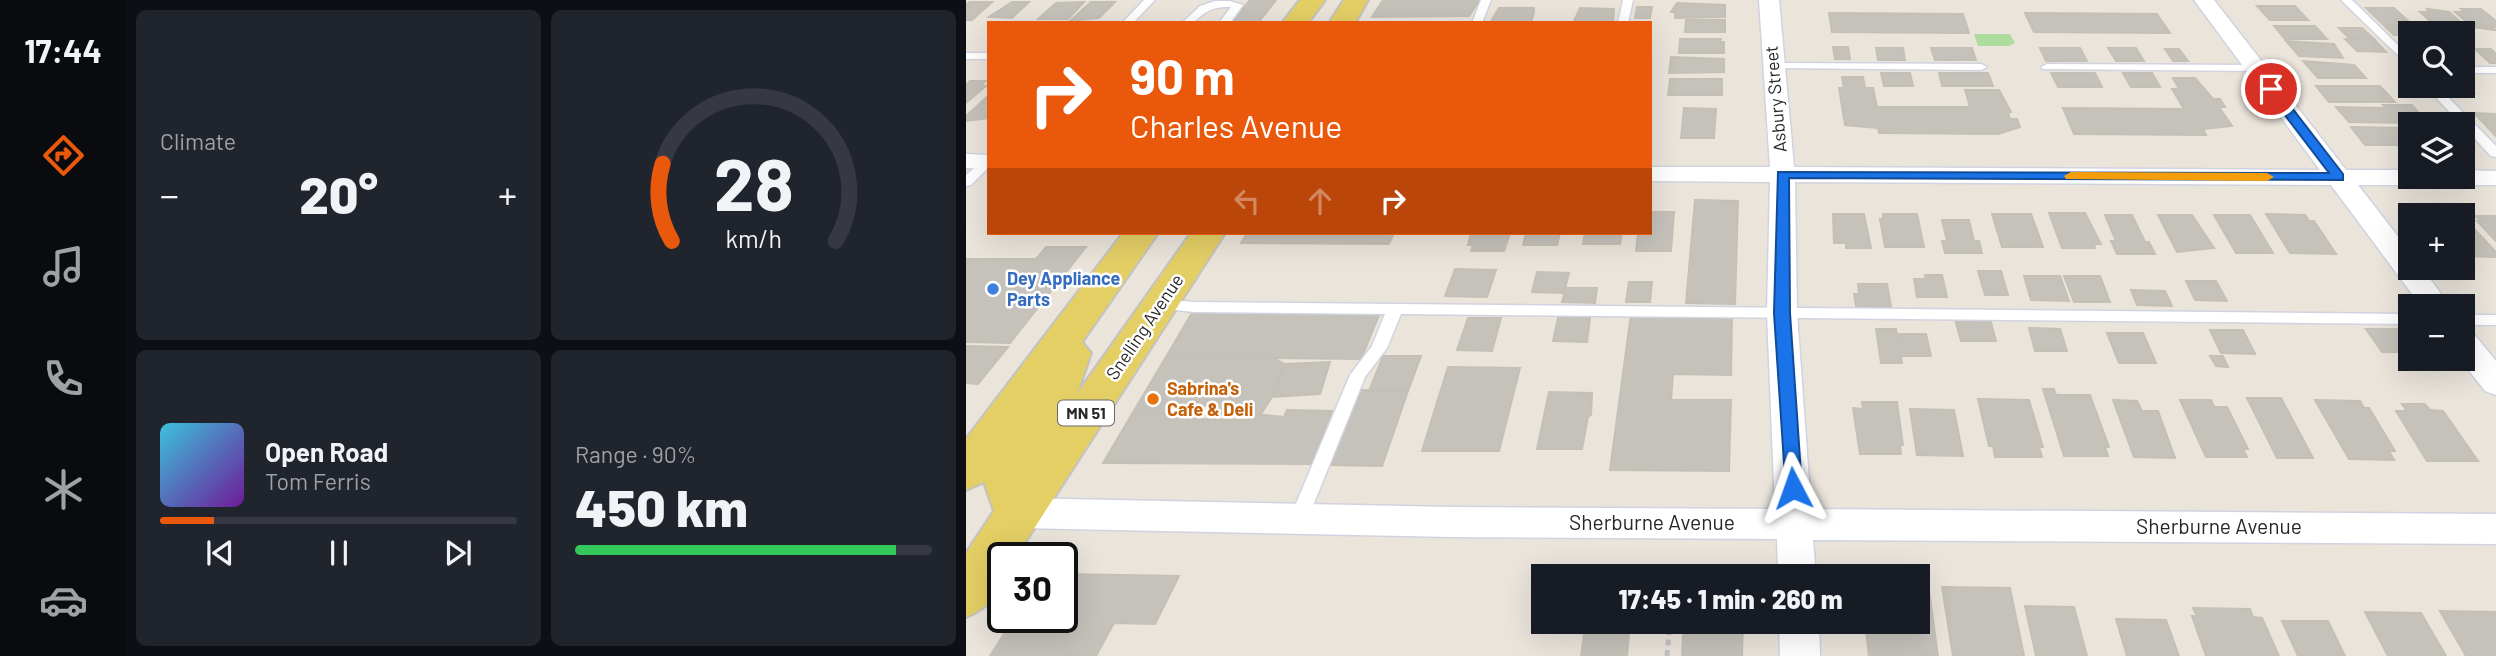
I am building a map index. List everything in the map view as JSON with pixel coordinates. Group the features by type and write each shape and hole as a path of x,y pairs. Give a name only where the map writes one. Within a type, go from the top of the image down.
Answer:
{"main road":[{"path":"1297,21 1313,0"},
{"path":"1343,21 1356,0"},
{"path":"966,472 1140,235"},
{"name":"Snelling Avenue","path":"966,595 1018,513 1207,235"},
{"path":"1018,513 1006,481 1058,390 1086,308"}],"street":[{"name":"Asbury Street","path":"1769,0 1782,174 1782,313 1797,564"},
{"path":"2204,0 2428,294"},
{"path":"1652,174 2496,178"},
{"path":"2475,356 2496,383"},
{"name":"Sherburne Avenue","path":"1018,513 1795,524 2496,529"},
{"path":"1799,634 1800,656"}],"lane":[{"path":"1130,21 1150,0"},
{"path":"1478,21 1486,0"},
{"path":"1623,21 1628,0"},
{"path":"2346,0 2398,52"},
{"path":"1189,21 1203,5 1225,1 1238,5 1226,21"},
{"path":"966,56 987,56"},
{"path":"1773,66 1981,67"},
{"path":"2047,67 2256,68"},
{"path":"2475,70 2496,70"},
{"path":"2443,98 2496,153"},
{"path":"966,182 983,161"},
{"path":"1160,304 1395,309 2398,319"},
{"path":"1299,518 1358,375 1379,348 1395,309"},
{"path":"2475,320 2496,320"}],"path":[{"path":"1667,656 1669,634"}],"green space":[{"path":"1974,34 2010,34 2015,43 2009,46 1978,46"}],"building":[{"path":"1250,0 1276,0 1260,21 1234,21"},
{"path":"1383,0 1480,0 1469,16 1372,17"},
{"path":"992,2 972,20 966,20 966,4"},
{"path":"1012,2 1029,2 1012,18 989,17"},
{"path":"1084,2 1068,19 1038,19 1056,3"},
{"path":"1091,2 1115,2 1099,18 1070,21"},
{"path":"1677,3 1725,5 1725,17 1675,18 1675,12 1671,12"},
{"path":"2257,6 2295,6 2308,20 2270,20"},
{"path":"1637,7 1652,7 1650,18 1635,18"},
{"path":"1499,8 1534,8 1532,21 1491,21"},
{"path":"1580,8 1614,9 1613,21 1574,21"},
{"path":"2366,8 2394,8 2408,21 2398,21 2398,35 2394,35"},
{"path":"2427,9 2449,12 2459,21 2430,21 2420,12 2429,12"},
{"path":"2461,9 2481,9 2496,21 2496,27 2492,27 2495,30 2475,27 2475,21 2466,21 2455,12 2464,12"},
{"path":"1829,13 1963,14 1969,33 1832,32"},
{"path":"2025,13 2157,14 2170,33 2034,32"},
{"path":"1686,20 1725,20 1725,32 1685,32"},
{"path":"2274,26 2315,26 2327,39 2285,39"},
{"path":"2339,28 2362,28 2374,39 2350,39"},
{"path":"1680,39 1721,39 1720,42 1724,42 1724,53 1679,53"},
{"path":"2345,39 2374,39 2386,52 2357,51"},
{"path":"2286,41 2334,44 2343,58 2299,56"},
{"path":"1833,47 1848,47 1850,59 1835,59"},
{"path":"1876,48 1903,48 1905,60 1878,60"},
{"path":"1931,48 1972,48 1976,60 1935,60"},
{"path":"2040,48 2080,48 2087,61 2046,61"},
{"path":"2108,48 2136,48 2144,61 2116,61"},
{"path":"2165,49 2179,49 2188,61 2173,61"},
{"path":"2475,49 2491,49 2496,54 2496,63 2490,63"},
{"path":"1671,57 1724,59 1724,72 1669,73"},
{"path":"2303,61 2354,65 2366,78 2318,78"},
{"path":"1881,73 1910,73 1913,86 1884,86"},
{"path":"1939,73 1988,73 1993,86 1942,86"},
{"path":"2051,73 2095,73 2102,87 2058,87"},
{"path":"2123,73 2152,73 2160,87 2131,87"},
{"path":"1842,77 1863,77 1865,88 1873,88 1877,107 1970,107 1965,90 1999,90 2011,112 2008,112 2010,119 2017,119 2020,127 1998,134 1879,133 1878,128 1845,125 1839,88 1844,88"},
{"path":"2173,78 2195,78 2213,99 2220,99 2225,107 2219,107 2232,126 2203,129 2206,135 2074,134 2063,108 2184,109 2172,89 2179,89"},
{"path":"1670,79 1722,79 1722,95 1668,95"},
{"path":"970,81 986,81 980,86 986,86 966,103 966,85"},
{"path":"2316,86 2380,86 2395,102 2329,102"},
{"path":"987,97 987,118 966,121 966,116"},
{"path":"2383,105 2412,105 2418,112 2398,112 2398,123 2349,122 2336,107 2386,108"},
{"path":"1684,108 1716,109 1714,138 1681,138"},
{"path":"2475,113 2496,114 2496,136 2475,114"},
{"path":"2351,127 2398,128 2398,145 2365,145"},
{"path":"1695,200 1738,201 1735,304 1686,303"},
{"path":"1652,212 1674,212 1671,251 1636,251 1638,235 1652,235"},
{"path":"2049,213 2085,213 2101,244 2094,244 2095,248 2062,248"},
{"path":"1833,214 1864,214 1871,248 1846,248 1846,243 1834,243"},
{"path":"1883,214 1917,214 1924,247 1885,247 1880,219 1883,219"},
{"path":"1992,214 2031,214 2043,247 2002,247"},
{"path":"2266,214 2305,215 2309,221 2314,221 2336,254 2290,253"},
{"path":"2105,215 2132,215 2145,242 2149,242 2155,254 2117,254 2111,241 2116,241"},
{"path":"2158,215 2192,215 2214,248 2177,252"},
{"path":"2214,215 2250,215 2273,253 2236,253"},
{"path":"2475,216 2496,216 2496,241 2477,221 2481,221"},
{"path":"1942,220 1969,220 1974,241 1979,241 1982,253 1945,253 1942,241 1947,241"},
{"path":"2475,230 2496,252 2496,257 2475,256"},
{"path":"1246,235 1393,235 1389,244 1241,243"},
{"path":"1470,235 1509,235 1504,251 1471,251 1473,245 1468,245"},
{"path":"1526,235 1560,235 1557,245 1523,245"},
{"path":"1585,235 1622,235 1620,244 1583,244"},
{"path":"1046,247 1086,247 1010,343 966,342 966,259 1036,259"},
{"path":"1455,269 1496,270 1487,297 1445,296"},
{"path":"1978,271 2001,271 2008,295 1985,295"},
{"path":"1537,272 1569,273 1564,293 1532,292"},
{"path":"1925,275 1942,275 1947,297 1917,297 1914,279 1926,279"},
{"path":"2024,276 2060,276 2069,301 2031,300"},
{"path":"2064,276 2100,276 2110,302 2074,302"},
{"path":"2186,281 2216,281 2227,301 2195,300"},
{"path":"1629,282 1652,282 1650,302 1626,302"},
{"path":"1858,284 1887,284 1891,307 1856,306 1854,294 1859,294"},
{"path":"1566,288 1597,288 1595,303 1562,302"},
{"path":"2131,290 2165,291 2172,306 2137,305"},
{"path":"1193,311 1380,313 1361,359 1166,357"},
{"path":"1631,314 1732,316 1731,375 1673,374 1671,400 1731,400 1729,471 1610,470"},
{"path":"1468,318 1501,318 1492,351 1457,350"},
{"path":"1558,318 1590,318 1587,342 1553,341"},
{"path":"1955,319 1990,319 1996,341 1961,341"},
{"path":"2029,328 2060,329 2067,351 2035,351"},
{"path":"1876,329 1896,329 1902,363 1881,363"},
{"path":"2366,329 2398,329 2398,352 2382,352"},
{"path":"2210,330 2243,330 2255,354 2221,353"},
{"path":"2107,333 2143,333 2156,363 2119,363"},
{"path":"1899,334 1926,334 1931,356 1903,356"},
{"path":"966,346 1008,347 978,384 966,383"},
{"path":"1383,356 1421,356 1408,391 1369,391"},
{"path":"2210,356 2223,356 2228,367 2216,366"},
{"path":"1166,357 1274,358 1284,364 1272,397 1261,414 1208,413 1212,406 1180,406 1176,414 1132,414"},
{"path":"1330,362 1320,394 1272,397 1284,364"},
{"path":"1448,367 1520,368 1499,451 1422,451"},
{"path":"2043,389 2054,389 2056,395 2090,395 2109,447 2105,447 2108,456 2064,456"},
{"path":"1359,390 1408,391 1382,466 1328,465"},
{"path":"1549,392 1592,393 1591,415 1588,417 1582,449 1537,449"},
{"path":"2247,398 2281,398 2313,458 2277,458"},
{"path":"1978,399 2029,400 2043,447 2039,447 2042,457 1995,457 1993,446 1989,446"},
{"path":"2113,400 2137,401 2142,411 2158,411 2175,458 2134,457"},
{"path":"2180,400 2211,400 2214,407 2227,407 2248,449 2243,449 2247,457 2206,457"},
{"path":"2315,400 2360,401 2364,408 2369,408 2395,451 2389,451 2394,460 2349,459"},
{"path":"1862,402 1897,402 1903,445 1900,445 1901,454 1860,454 1853,408 1863,409"},
{"path":"2402,404 2425,404 2430,410 2443,411 2478,461 2427,461 2396,411 2407,411"},
{"path":"1910,409 1954,410 1963,456 1917,455"},
{"path":"1287,410 1332,411 1311,464 1103,463 1132,414 1198,414 1196,419 1246,420 1256,414 1284,417"},
{"path":"1078,574 1179,576 1155,624 1114,623 1096,656 990,656 1005,633 1078,633"},
{"path":"1942,587 2010,588 2024,656 1953,656"},
{"path":"1930,598 1938,656 1869,656 1866,634 1930,634"},
{"path":"2025,606 2074,607 2087,656 2036,656"},
{"path":"2193,608 2250,609 2253,617 2262,618 2279,656 2206,656 2192,616 2197,616"},
{"path":"2440,611 2496,612 2496,656 2466,656"},
{"path":"2365,612 2421,613 2446,656 2388,656"},
{"path":"2116,619 2166,620 2179,656 2127,656"},
{"path":"2282,621 2328,621 2345,656 2298,656"},
{"path":"1584,634 1629,634 1627,656 1581,656"},
{"path":"1683,634 1743,634 1742,656 1682,656"}],"slow traffic":[{"path":"2071,176 2267,177"}],"place":[{"name":"Dey Appliance Parts","path":"993,289"},
{"name":"Sabrina's Cafe & Deli","path":"1153,399"}],"route":[{"path":"1793,488 1782,313 1782,174 2339,177 2271,89"}]}
